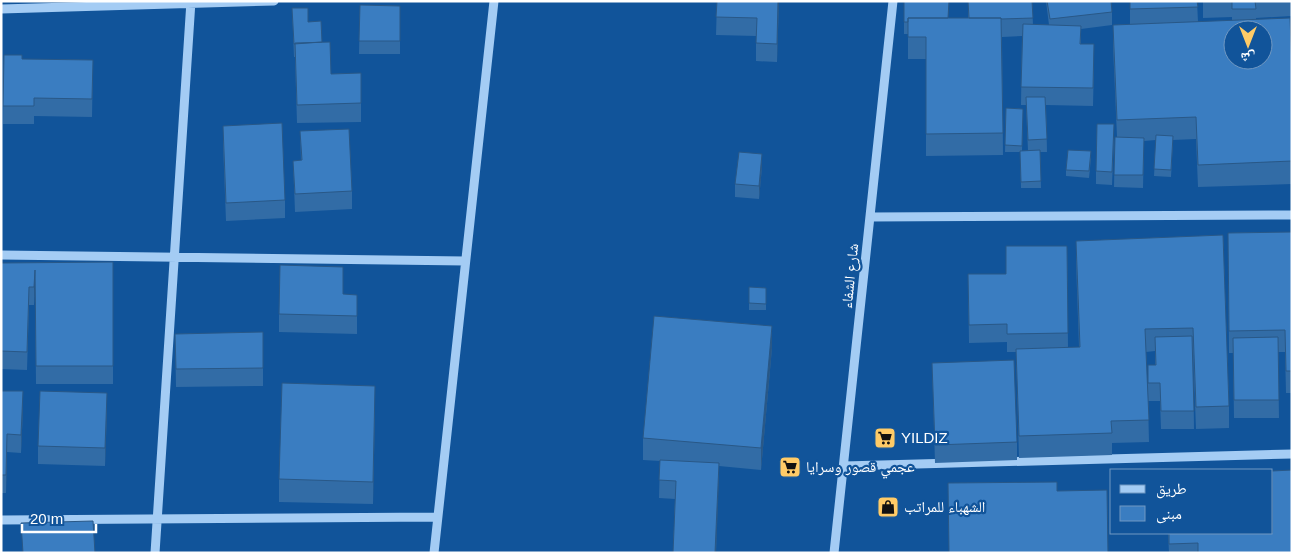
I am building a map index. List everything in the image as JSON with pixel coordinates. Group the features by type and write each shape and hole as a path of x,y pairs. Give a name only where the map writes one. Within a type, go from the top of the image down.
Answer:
{"street":[{"path":"1,9 274,1"},
{"path":"434,553 494,1"},
{"name":"شارع الشفاء","path":"834,553 893,1"},
{"path":"156,553 191,2"},
{"path":"870,217 1292,215"},
{"path":"1,255 465,261"},
{"path":"844,466 1292,454"},
{"path":"1,520 437,517"}],"building":[{"path":"717,1 778,1 777,44 756,43 757,18 716,17"},
{"path":"904,1 949,1 948,18 908,18 908,22 904,22"},
{"path":"968,1 1032,1 1033,18 969,18"},
{"path":"1047,1 1111,1 1112,12 1050,19"},
{"path":"1130,1 1197,1 1198,7 1130,9"},
{"path":"1232,1 1255,1 1256,9 1232,9"},
{"path":"360,5 400,6 400,41 359,41"},
{"path":"292,8 308,8 308,22 321,21 322,42 294,44"},
{"path":"908,18 1001,18 1003,133 926,134 926,37 908,37"},
{"path":"1290,18 1292,161 1198,165 1196,117 1117,120 1113,25 1223,21 1223,70 1273,70 1273,20 1239,20"},
{"path":"1023,24 1081,26 1080,44 1094,44 1093,88 1021,87"},
{"path":"330,42 331,74 361,73 361,103 297,105 295,43"},
{"path":"4,55 22,55 22,59 93,60 92,99 34,98 34,106 3,106"},
{"path":"1026,97 1045,97 1047,139 1028,140"},
{"path":"1006,108 1023,109 1022,146 1005,145"},
{"path":"282,123 285,200 226,203 223,126"},
{"path":"1097,124 1114,124 1112,172 1096,171"},
{"path":"349,129 352,191 295,194 293,161 302,160 300,131"},
{"path":"1156,135 1173,136 1171,170 1154,169"},
{"path":"1115,137 1144,138 1143,175 1114,175"},
{"path":"1040,150 1041,181 1021,182 1020,151"},
{"path":"1068,150 1091,151 1089,171 1066,170"},
{"path":"739,152 762,154 759,186 735,184"},
{"path":"1292,232 1292,371 1286,371 1285,330 1229,331 1228,233"},
{"path":"1223,235 1229,406 1196,407 1193,328 1145,329 1149,420 1111,421 1112,433 1019,436 1016,349 1080,347 1076,241"},
{"path":"1006,246 1067,246 1068,333 1007,334 1007,324 969,325 968,274 1006,274"},
{"path":"113,262 113,366 36,366 35,270 34,287 29,287 27,352 1,351 1,263"},
{"path":"280,265 343,267 343,294 357,295 357,316 279,314"},
{"path":"749,287 766,288 766,304 749,303"},
{"path":"654,316 772,326 761,448 643,438"},
{"path":"263,332 263,368 176,369 175,334"},
{"path":"1192,336 1194,411 1161,411 1160,383 1148,383 1148,365 1156,365 1155,337"},
{"path":"1278,337 1279,400 1234,400 1233,338"},
{"path":"1014,360 1017,442 935,445 932,363"},
{"path":"282,383 375,386 373,482 279,479"},
{"path":"1,391 23,391 21,435 7,434 6,475 1,475"},
{"path":"40,391 107,393 105,448 38,446"},
{"path":"660,460 719,463 715,553 673,553 676,481 659,480"},
{"path":"1292,470 1292,553 1198,553 1198,543 1169,544 1169,534 1273,534 1273,471"},
{"path":"1057,482 1057,491 1107,490 1108,553 949,553 948,483"},
{"path":"93,521 95,553 23,553 21,523"}],"place":[{"name":"YILDIZ","path":"885,438"},
{"name":"عجمي قصور وسرايا","path":"790,467"},
{"name":"الشهباء للمراتب","path":"888,507"}]}
